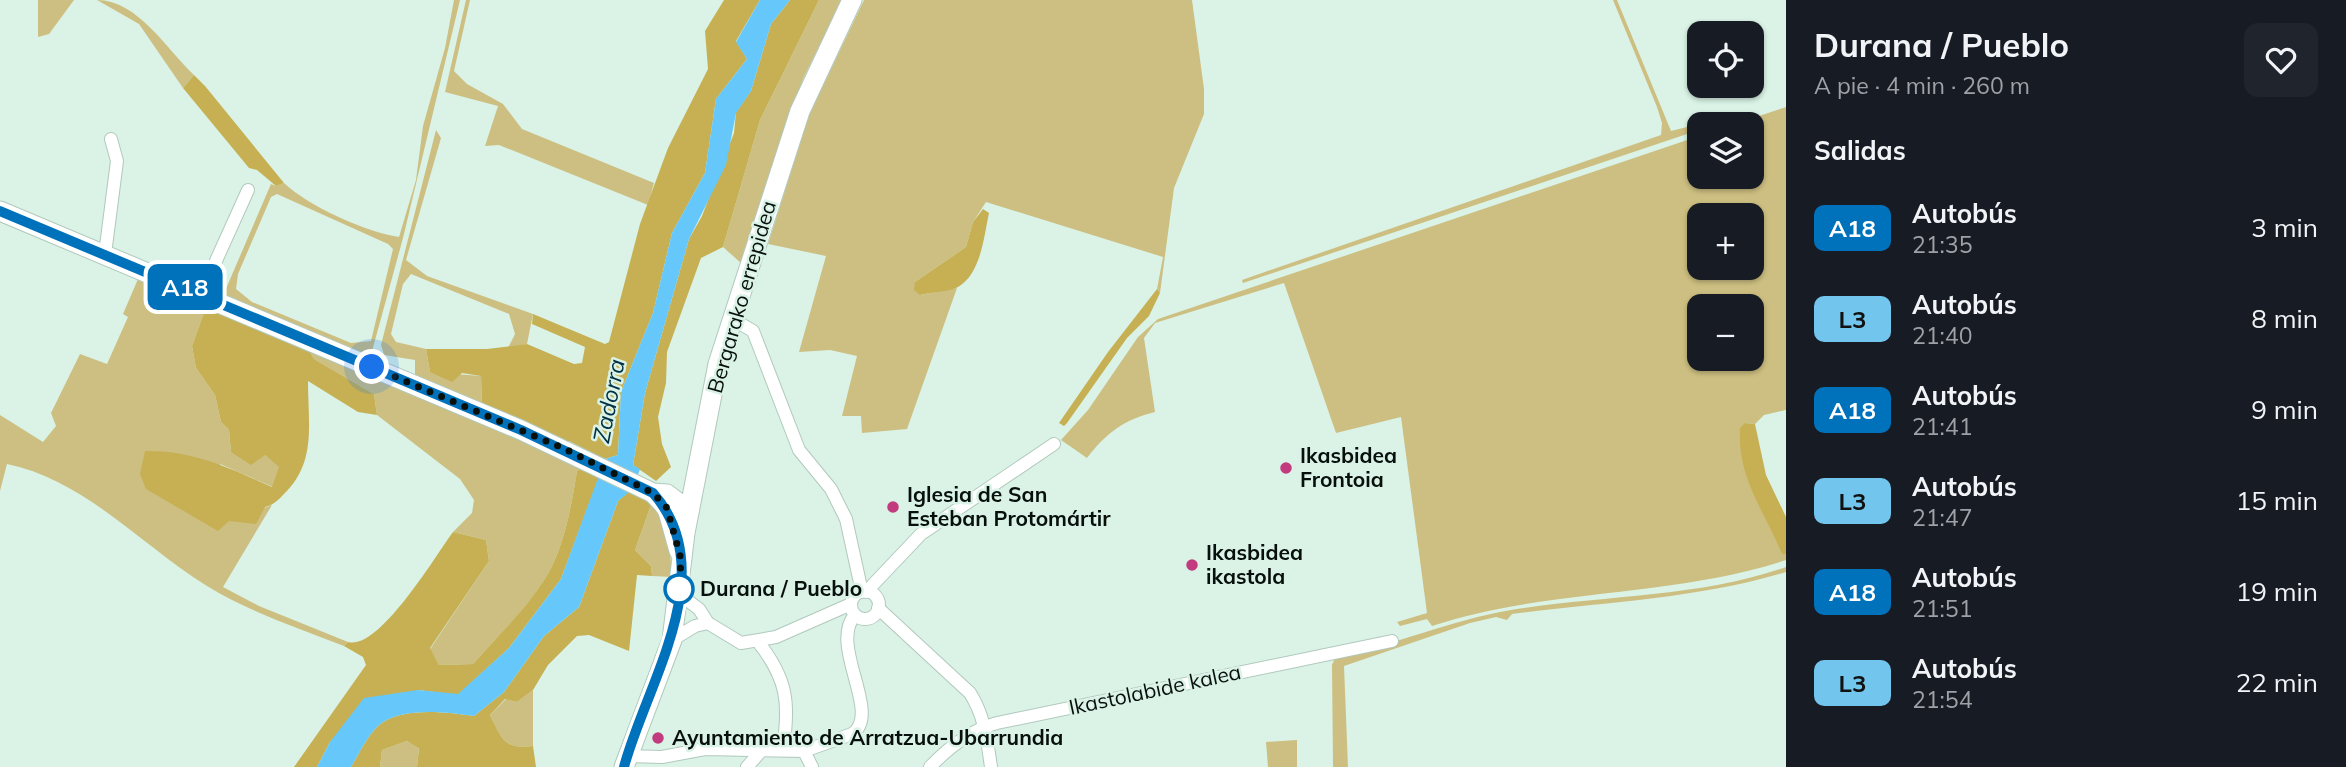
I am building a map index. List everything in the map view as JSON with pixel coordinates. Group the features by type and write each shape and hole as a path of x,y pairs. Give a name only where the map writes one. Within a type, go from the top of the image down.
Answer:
{"street":[{"name":"Bergarako errepidea","path":"626,761 672,640 689,511 718,364 734,320 779,167 800,111 852,0"},
{"path":"105,254 117,161 111,139"},
{"path":"201,294 248,190"},
{"path":"0,211 565,449 689,511"},
{"path":"734,320 753,331 799,450 831,489 846,519 864,592"},
{"path":"626,761 705,749 761,751 783,748 804,751 852,734 863,724 864,715 850,664 848,626 855,596 864,592 921,534 1054,444"},
{"path":"670,503 687,492 695,478"},
{"path":"670,503 681,559"},
{"path":"853,609 867,619 875,615 878,608 877,598 864,592"},
{"path":"679,594 699,609 708,623 741,643 759,643 853,609"},
{"path":"878,608 956,678 980,710 985,726 990,767"},
{"path":"672,640 695,626 708,623"},
{"name":"Ikastolabide kalea","path":"930,767 951,747 985,726 1392,640"},
{"path":"759,643 778,667 786,695 788,717 783,748"},
{"path":"747,767 761,751"},
{"path":"804,751 812,767"}],"shaded area":[{"path":"38,0 74,0 49,34 38,37"},
{"path":"97,0 126,8 151,28 194,75 183,88 139,24"},
{"path":"454,0 460,0 403,238 371,355 365,356 212,294 211,285 225,291 271,184 276,186 284,183 294,192 338,217 370,230 399,237 416,180 423,126 445,48","holes":["277,194 388,244 393,249 371,341 351,343 252,302 236,289 238,274 271,197"]},
{"path":"466,0 470,0 454,71 467,84 503,104 522,129 654,183 648,205 499,145 485,146 498,106 445,92"},
{"path":"724,0 760,0 736,41 747,59 716,99 705,173 672,233 653,313 621,392 618,455 605,459 569,441 566,445 482,405 481,376 462,373 452,382 430,372 426,349 487,349 527,344 574,364 582,363 585,347 532,324 533,314 605,344 609,342 640,224 668,148 708,69 705,31"},
{"path":"790,0 819,0 760,120 723,247 701,258 667,352 666,383 658,417 662,444 671,467 656,481 633,465 645,393 689,239 702,216 734,133 736,112 751,91 771,24"},
{"path":"819,0 842,0 803,79 742,264 723,247 760,120"},
{"path":"864,0 1192,0 1204,89 1204,114 1174,188 1160,293 1157,289 1163,257 986,202 973,222 966,247 915,282 920,295 957,288 907,429 862,433 861,416 842,416 857,356 830,350 799,352 826,256 768,244 809,115"},
{"path":"1613,0 1617,0 1671,131 1687,127 1687,134 1243,283 1242,280 1661,135 1662,123"},
{"path":"194,75 284,183 276,186 257,170 249,168 183,88"},
{"path":"1786,107 1786,410 1764,415 1755,424 1745,423 1782,554 1786,554 1786,560 1698,581 1520,605 1432,626 1427,619 1400,626 1397,622 1427,613 1401,417 1336,433 1284,283 1155,323 1144,338 1155,412 1117,428 1101,441 1087,458 1061,440 1088,410 1138,337 1158,319 1687,140 1687,189 1764,189 1764,114"},
{"path":"436,130 441,138 406,260 427,276 533,314 527,344 508,348 515,334 509,314 411,274 403,284 391,334 396,342 426,349 430,372 481,376 482,405 415,378 415,360 384,355 381,345"},
{"path":"983,209 989,213 980,254 972,273 954,289 920,295 914,290 915,282 966,247 973,222"},
{"path":"138,279 206,307 192,346 196,368 215,395 221,422 229,430 231,452 265,455 280,467 273,487 220,464 229,521 272,505 223,587 259,606 348,642 344,646 274,619 207,586 112,516 62,484 7,464 0,491 0,415 43,442 56,426 51,413 80,354 107,364 128,317 123,314"},
{"path":"1157,289 1160,293 1149,316 1127,338 1067,423 1064,426 1059,423 1108,352"},
{"path":"206,307 310,352 314,359 374,394 377,415 358,412 308,381 308,442 306,456 294,483 277,501 265,507 256,524 229,521 218,531 146,489 140,474 145,451 162,451 195,457 272,487 279,467 265,455 251,465 231,452 229,430 221,422 215,395 196,368 192,346"},
{"path":"310,352 511,435 582,468 577,471 561,543 545,580 473,664 439,665 430,649 489,561 486,540 453,532 472,513 474,500 460,479 377,415 374,394 314,359"},
{"path":"1745,423 1755,424 1766,475 1786,517 1786,554 1782,554 1747,478 1740,446 1740,428"},
{"path":"582,468 599,477 561,579 509,648 458,695 418,690 330,742 317,767 294,767 366,665 363,657 344,646 348,642 361,641 390,617 406,599 453,532 486,540 489,561 430,648 439,665 473,664 526,605 545,579 565,531 577,471"},
{"path":"629,491 652,502 635,550 651,566 652,576 637,575 629,651 589,635 577,636 548,665 533,690 517,702 505,699 490,715 505,741 515,746 533,746 536,767 417,767 419,748 407,741 382,750 380,767 351,767 370,735 387,720 398,715 424,712 474,716 504,692 544,636 579,607 618,501"},
{"path":"652,502 656,505 670,551 672,577 652,576 651,566 635,550"},
{"path":"1786,567 1786,572 1719,588 1650,599 1512,614 1507,620 1496,617 1470,623 1344,666 1348,767 1333,767 1332,665 1335,658 1489,614 1719,585"},
{"path":"533,690 533,746 515,746 501,737 490,715 506,699 517,702"},
{"path":"1297,740 1297,767 1268,767 1266,742"},
{"path":"407,741 419,747 417,767 380,767 382,750"}],"water":[{"path":"760,0 790,0 771,24 751,91 736,113 726,165 689,239 645,393 633,465 640,469 633,489 618,501 579,607 544,636 504,692 474,716 424,712 398,715 374,730 351,767 317,767 330,742 364,698 418,690 458,694 509,648 561,579 605,459 618,455 621,392 653,313 672,233 705,173 716,99 747,59 736,42"}],"bus line":[{"name":"A18","path":"0,211 565,449 653,493 667,508 681,559 679,594 668,653 650,692 624,767"}],"place":[{"name":"Ikasbidea Frontoia","path":"1286,468"},
{"name":"Iglesia de San Esteban Protomártir","path":"893,507"},
{"name":"Ikasbidea ikastola","path":"1192,565"},
{"name":"Durana / Pueblo","path":"679,589"},
{"name":"Ayuntamiento de Arratzua-Ubarrundia","path":"658,738"}],"route":[{"path":"372,367 565,449 653,493 667,508 681,559 679,594 679,589"}],"water label":[{"name":"Zadorra","path":"609,401"}]}
